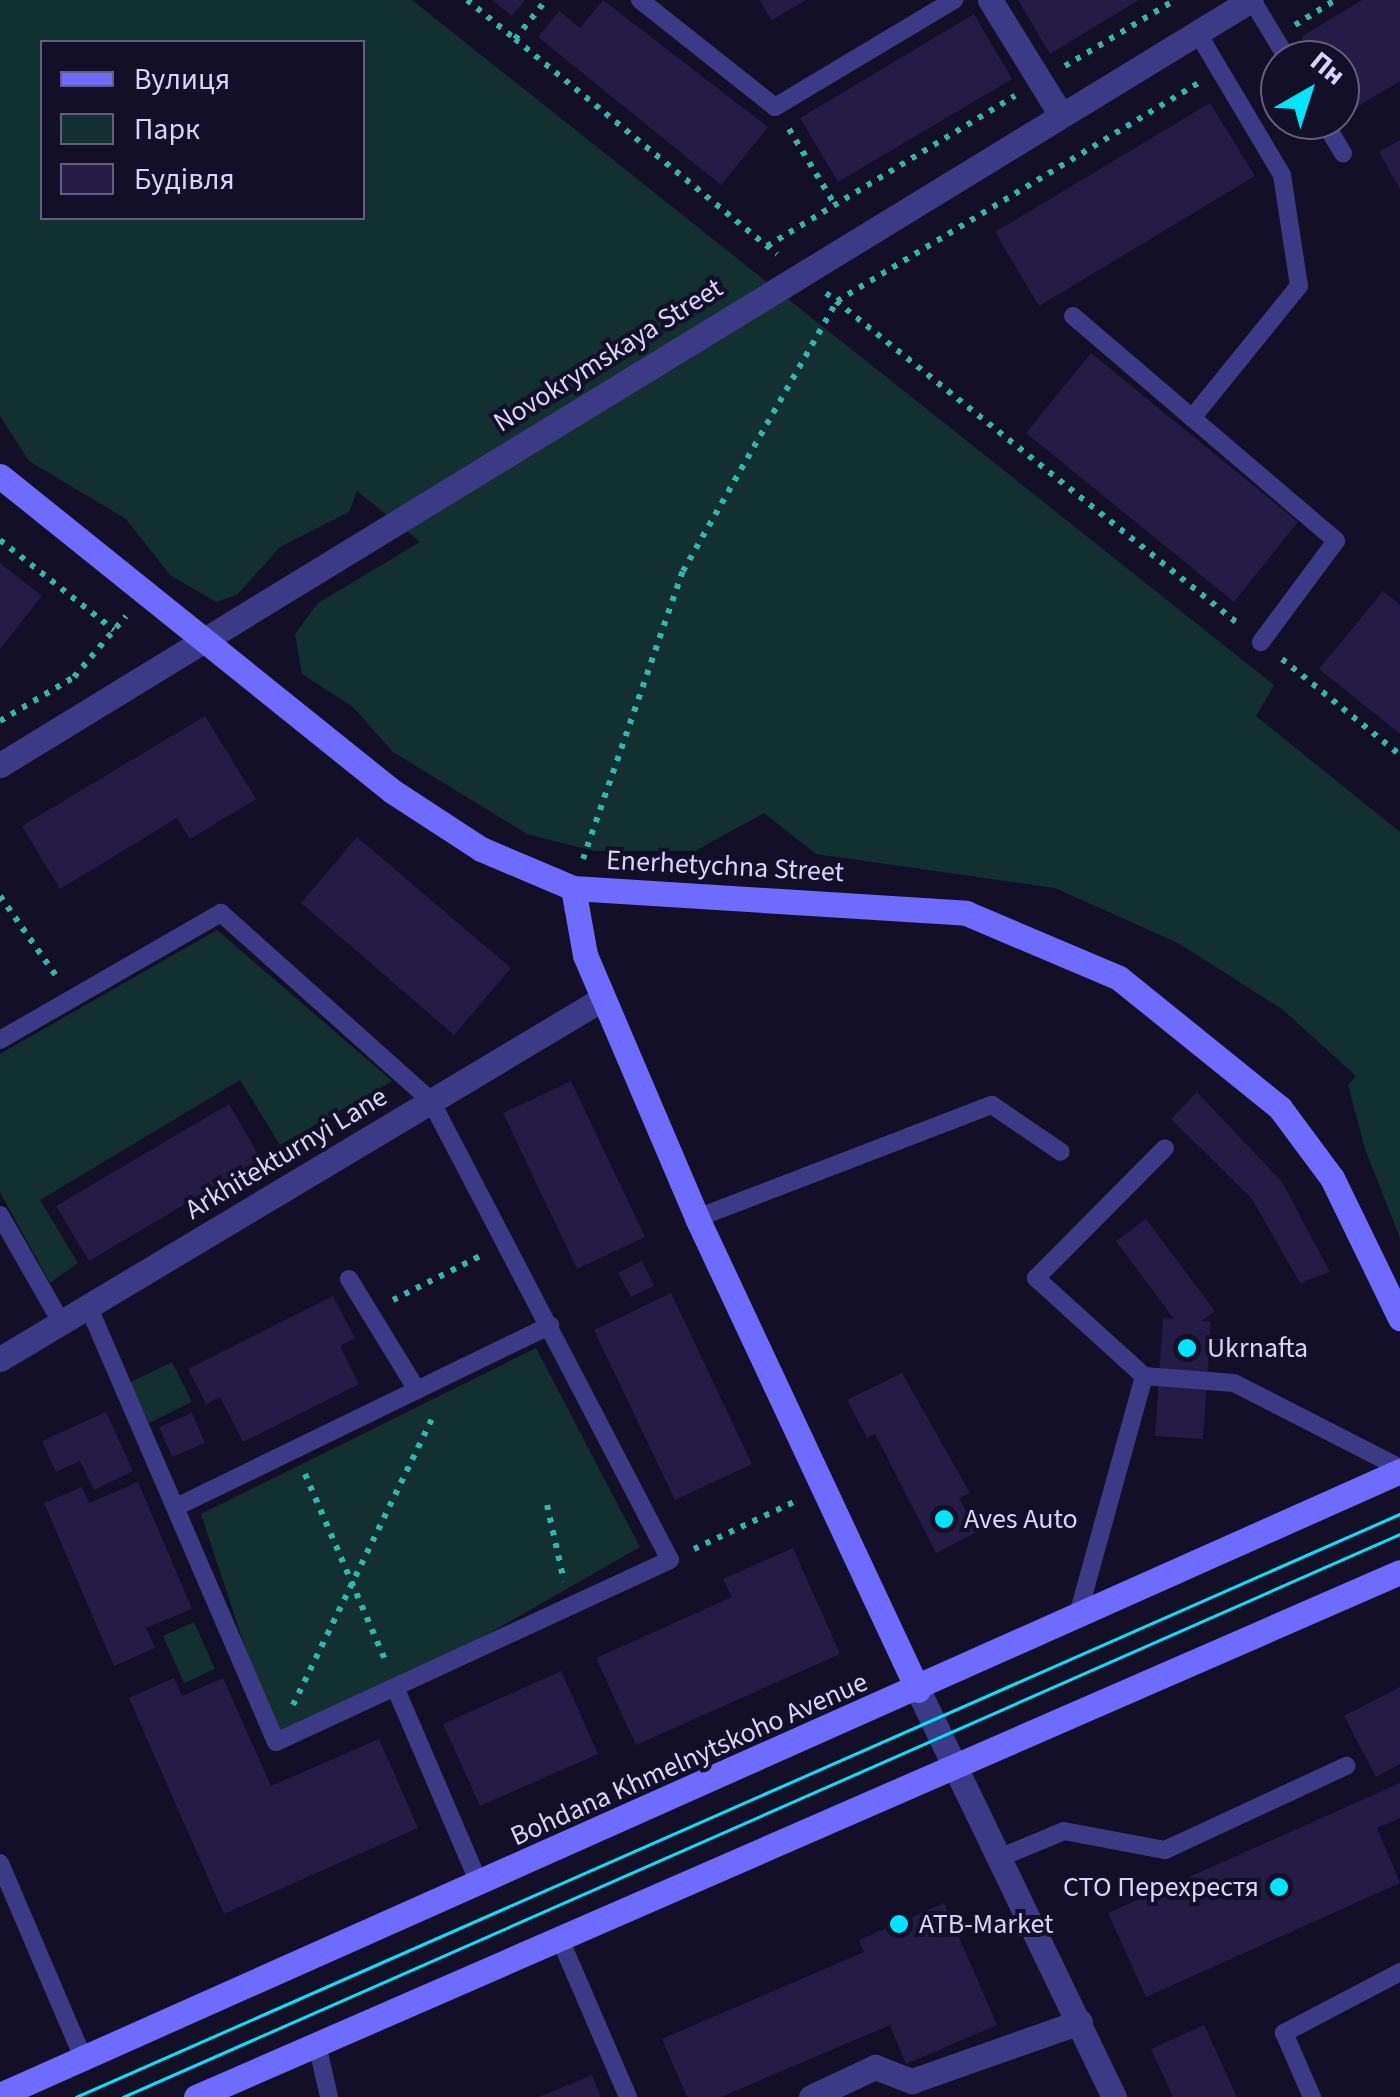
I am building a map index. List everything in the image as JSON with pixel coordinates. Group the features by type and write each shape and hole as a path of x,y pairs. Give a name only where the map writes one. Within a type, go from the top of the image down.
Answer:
{"main road":[{"name":"Enerhetychna Street","path":"0,476 144,596 436,821 573,888 966,913 1070,950 1165,1008 1280,1108 1332,1178 1400,1318"},
{"path":"573,888 602,999 696,1218 918,1690"},
{"name":"Bohdana Khmelnytskoho Avenue","path":"0,2095 918,1690 1400,1470"},
{"path":"196,2097 1400,1572"}],"street":[{"path":"990,0 1061,115"},
{"name":"Novokrymskaya Street","path":"0,765 799,272 1251,0"},
{"name":"Arkhitekturnyi Lane","path":"0,1358 602,999"},
{"path":"918,1690 1114,2097"},
{"path":"811,2097 876,2067 912,2081 1080,2022"}],"lane":[{"path":"640,0 776,107 954,0"},
{"path":"1251,0 1276,40"},
{"path":"1192,418 1299,286 1282,175 1197,32"},
{"path":"1336,140 1343,153"},
{"path":"1073,316 1336,541 1261,642"},
{"path":"0,1040 220,914 431,1102 670,1560 276,1742 88,1306"},
{"path":"696,1218 992,1105 1061,1152"},
{"path":"1165,1148 1036,1278 1144,1376 1234,1382 1400,1470"},
{"path":"0,1215 61,1322"},
{"path":"350,1279 417,1390"},
{"path":"176,1507 550,1326"},
{"path":"1078,1618 1144,1376"},
{"path":"395,1687 480,1885"},
{"path":"999,1858 1064,1830 1165,1850 1346,1766"},
{"path":"0,1863 83,2058"},
{"path":"560,1938 628,2097"},
{"path":"1312,2097 1284,2033 1400,1972"},
{"path":"317,2044 329,2097"}],"path":[{"path":"466,0 1400,755"},
{"path":"515,39 546,0"},
{"path":"767,246 1175,0"},
{"path":"1274,37 1335,0"},
{"path":"573,888 683,571 837,302 1220,70"},
{"path":"776,107 835,205"},
{"path":"0,540 114,630"},
{"path":"0,721 74,677 144,596"},
{"path":"0,896 72,999"},
{"path":"369,1312 506,1242"},
{"path":"276,1742 456,1371"},
{"path":"294,1450 354,1575 395,1687"},
{"path":"670,1560 810,1495"},
{"path":"547,1505 570,1606"}],"green space":[{"path":"0,0 412,0 1274,685 1256,716 1400,832 1400,1238 1365,1149 1348,1085 1356,1076 1282,1009 1178,943 1055,888 816,854 764,813 695,851 594,851 527,834 393,752 353,707 302,674 295,634 318,603 420,542 357,491 349,512 280,547 237,595 216,602 170,575 126,519 29,461 0,416"},
{"path":"217,930 392,1081 280,1145 240,1080 40,1200 78,1263 50,1283 0,1192 0,1054"},
{"path":"536,1348 640,1547 395,1687 276,1742 201,1514"},
{"path":"172,1362 192,1402 149,1423 129,1383"},
{"path":"194,1622 215,1669 184,1683 163,1636"}],"building":[{"path":"492,0 525,0 512,16"},
{"path":"603,0 768,127 721,185 538,37 559,11 580,28"},
{"path":"759,0 806,0 772,20"},
{"path":"1018,0 1139,0 1050,54"},
{"path":"1362,0 1400,0 1400,81 1360,105 1360,40 1301,37"},
{"path":"974,14 1012,79 838,182 800,118"},
{"path":"1210,103 1255,176 1039,306 995,232"},
{"path":"1400,140 1400,189 1379,152"},
{"path":"1091,353 1298,522 1234,602 1026,433"},
{"path":"0,563 42,596 0,649"},
{"path":"1383,591 1400,605 1400,734 1319,669"},
{"path":"205,716 256,799 190,839 177,818 60,889 22,826"},
{"path":"357,837 511,968 454,1035 301,903"},
{"path":"571,1081 645,1237 577,1269 503,1113"},
{"path":"1197,1092 1282,1182 1330,1272 1300,1283 1252,1199 1171,1119"},
{"path":"229,1104 261,1159 89,1261 56,1206"},
{"path":"1146,1219 1215,1311 1201,1321 1211,1322 1203,1439 1155,1436 1163,1318 1174,1319 1116,1241"},
{"path":"642,1261 654,1286 631,1297 618,1273"},
{"path":"671,1293 752,1464 675,1500 594,1330"},
{"path":"333,1296 355,1338 340,1346 359,1384 243,1442 220,1397 206,1404 188,1369"},
{"path":"902,1373 970,1493 959,1498 977,1532 936,1553 875,1434 867,1438 847,1400"},
{"path":"106,1412 133,1471 94,1490 80,1461 56,1472 42,1441"},
{"path":"192,1413 205,1443 172,1457 159,1427"},
{"path":"138,1482 192,1609 146,1628 155,1648 114,1666 44,1503 82,1487 89,1503"},
{"path":"793,1548 840,1654 636,1745 596,1658 732,1597 723,1579"},
{"path":"561,1671 598,1754 480,1806 443,1724"},
{"path":"174,1678 182,1696 223,1678 271,1786 379,1739 418,1828 224,1914 129,1698"},
{"path":"1400,1687 1400,1764 1376,1777 1344,1716"},
{"path":"1400,1783 1400,1818 1377,1828 1400,1883 1146,1997 1108,1913"},
{"path":"944,1903 997,2025 906,2064 890,2025 721,2097 687,2097 662,2039 864,1952 859,1940"},
{"path":"1204,2025 1237,2097 1173,2097 1151,2049"},
{"path":"592,2075 601,2097 539,2097"}],"tram line":[{"path":"76,2097 1400,1514"},
{"path":"123,2097 1400,1534"}],"place":[{"name":"Ukrnafta","path":"1187,1348"},
{"name":"Aves Auto","path":"944,1519"},
{"name":"СТО Перехрестя","path":"1279,1887"},
{"name":"ATB-Market","path":"899,1924"}]}
